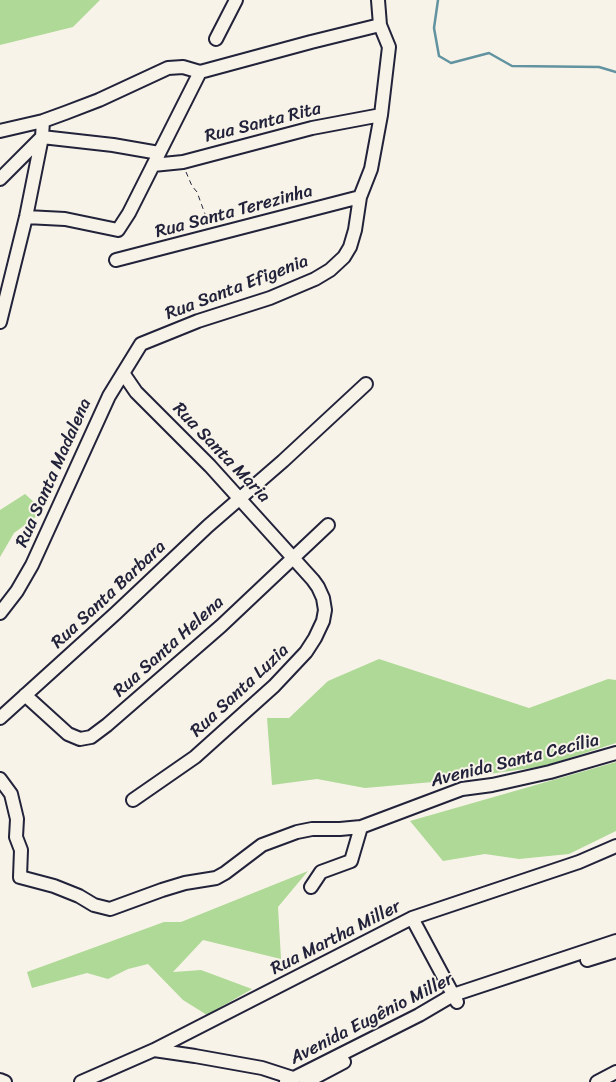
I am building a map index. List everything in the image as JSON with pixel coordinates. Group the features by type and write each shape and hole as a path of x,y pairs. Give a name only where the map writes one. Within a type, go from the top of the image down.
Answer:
{"street":[{"path":"216,39 236,0"},
{"name":"Rua Santa Efigenia","path":"124,373 141,344 198,322 270,298 315,279 330,270 344,257 350,248 360,197 371,169 381,115 390,47 380,25 378,0"},
{"path":"0,131 43,120 99,100 162,70 183,67 200,72 380,25"},
{"path":"26,217 65,219 118,230 160,153 200,72"},
{"name":"Rua Santa Rita","path":"153,165 183,162 312,128 381,115"},
{"path":"0,322 26,217 42,137 43,120"},
{"path":"42,137 160,153"},
{"path":"0,179 42,137"},
{"name":"Rua Santa Terezinha","path":"116,260 360,197"},
{"name":"Rua Santa Maria","path":"124,373 136,392 240,498 294,557"},
{"name":"Rua Santa Madalena","path":"0,613 17,591 32,565 109,396 124,373"},
{"name":"Rua Santa Barbara","path":"0,718 366,384"},
{"name":"Rua Santa Helena","path":"26,695 68,734 80,739 91,737 220,626 328,525"},
{"name":"Rua Santa Luzia","path":"133,800 202,750 274,686 306,652 324,621 323,598 318,586 294,557"},
{"name":"Avenida Santa Cecília","path":"0,779 10,794 17,819 16,837 21,850 19,874 21,878 54,886 79,896 91,904 114,909 185,883 216,878 262,845 297,832 312,829 361,827 462,789 492,785 550,772 616,753"},
{"path":"311,887 321,872 348,864 351,861 356,851 361,827"},
{"name":"Rua Martha Miller","path":"81,1082 154,1050 412,918 579,862 616,846"},
{"path":"412,918 455,999"},
{"name":"Avenida Eugênio Miller","path":"290,1080 419,1015 455,999 616,941"},
{"name":"Avenida Eugênio Miller","path":"306,1082 455,999 616,951"},
{"path":"154,1050 262,1068 290,1080"},
{"path":"597,1082 616,1072"},
{"path":"0,1080 5,1082"}],"path":[{"path":"183,162 192,186 197,192 213,236"}],"green space":[{"path":"0,0 100,0 73,27 0,45"},
{"path":"25,494 44,511 14,533 0,557 0,510"},
{"path":"379,659 529,708 608,679 616,680 616,743 545,766 433,782 365,788 317,779 272,785 267,718 289,718 328,681"},
{"path":"616,762 616,831 569,854 519,859 485,854 443,861 410,821"},
{"path":"308,871 278,907 281,959 203,940 173,972 201,970 252,989 207,1015 183,1000 148,964 128,969 108,979 87,973 32,988 27,972 164,922 181,922"}],"waterway":[{"path":"438,0 434,28 439,56 451,63 489,53 512,66 599,67 616,72"}]}
